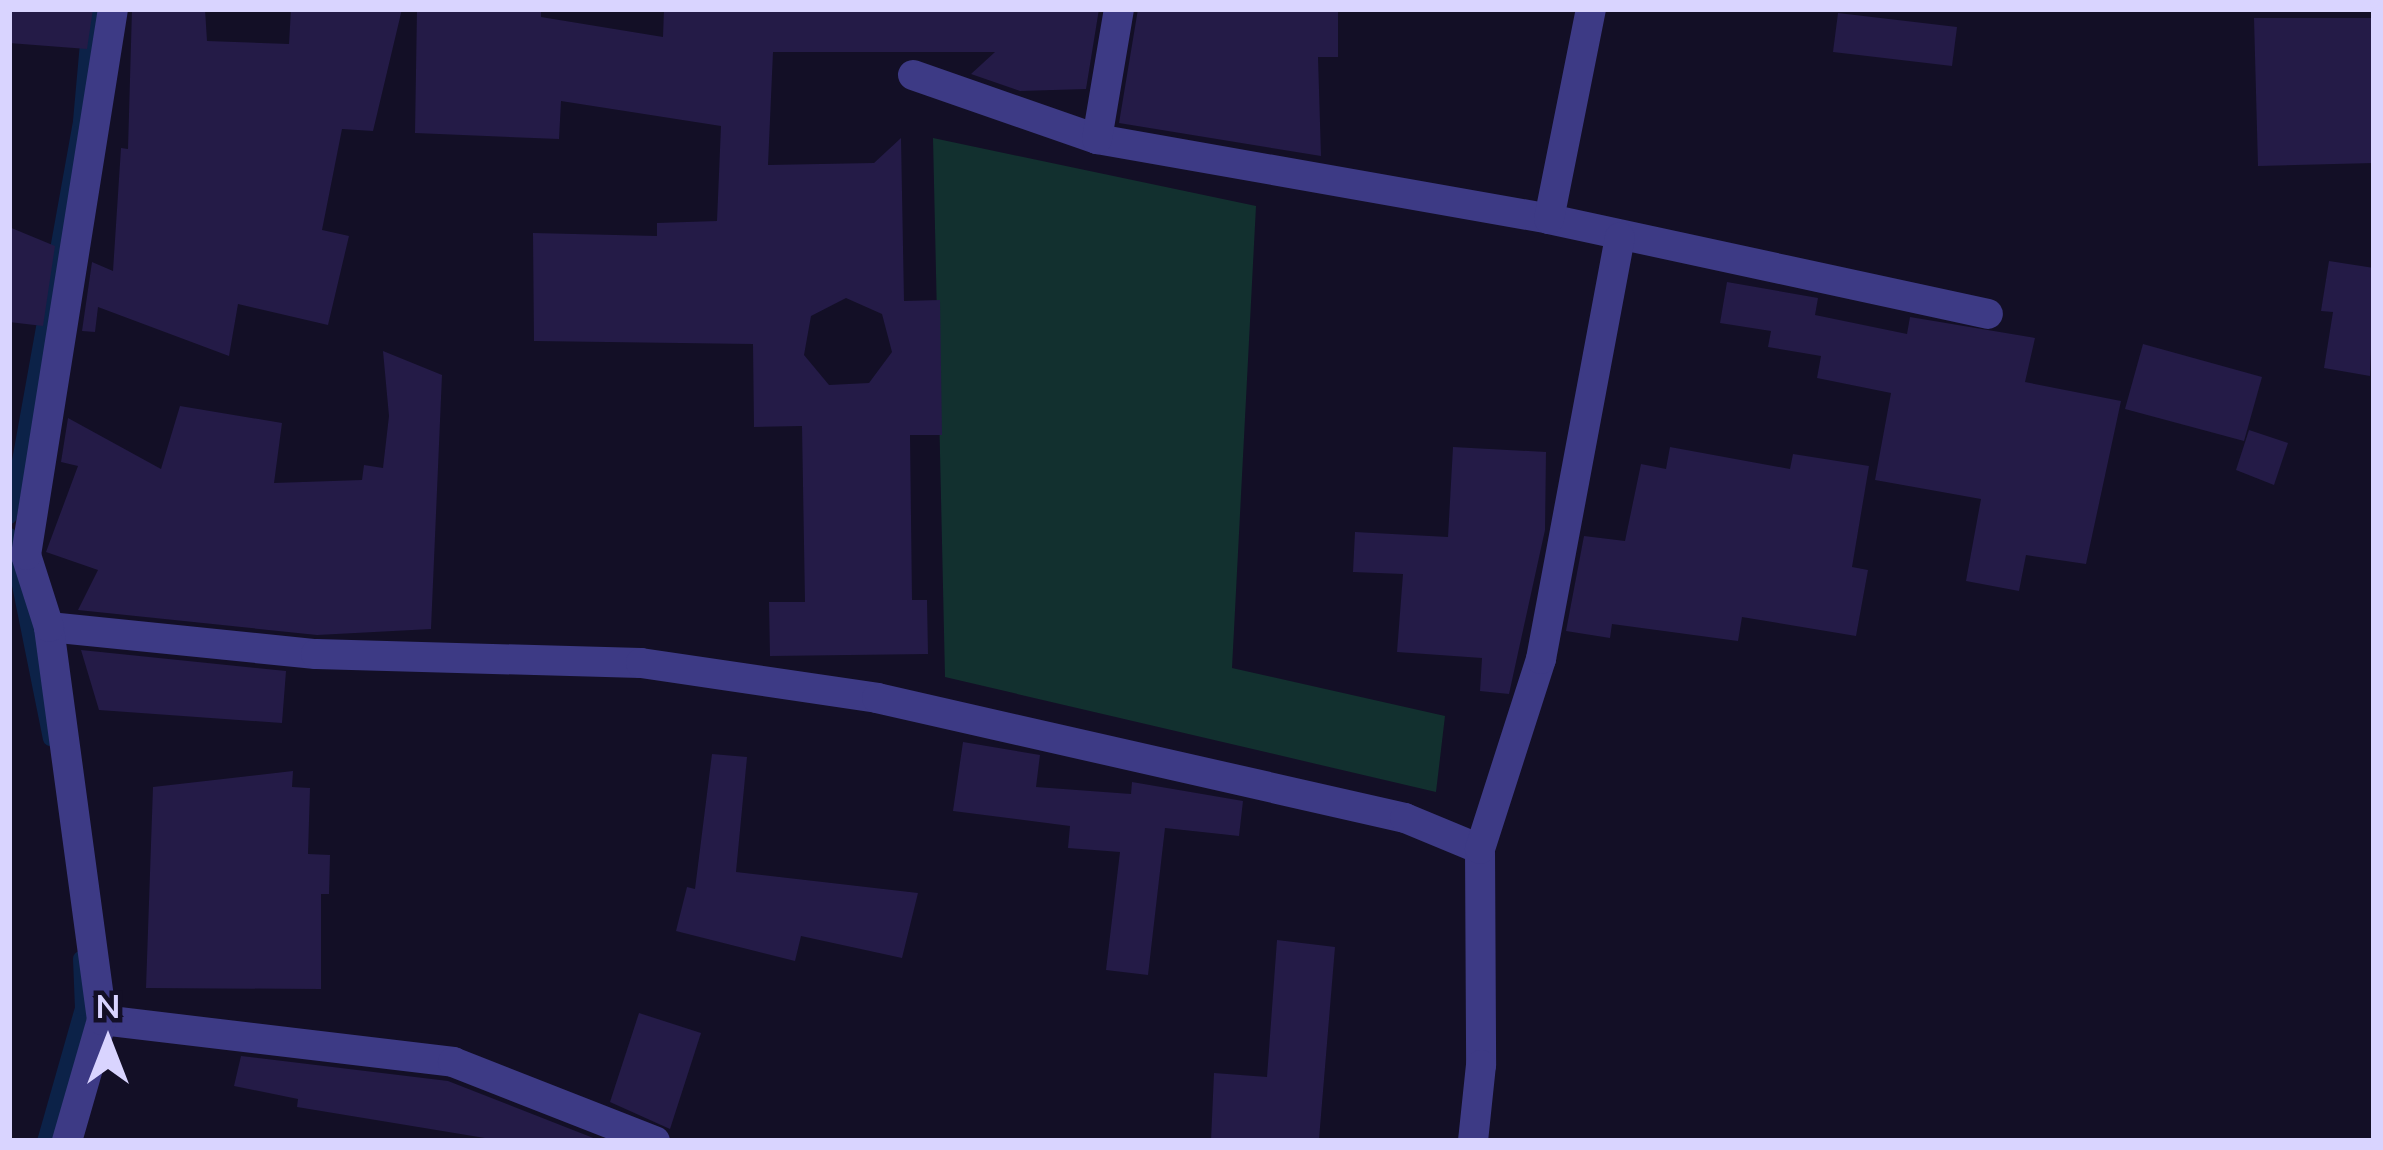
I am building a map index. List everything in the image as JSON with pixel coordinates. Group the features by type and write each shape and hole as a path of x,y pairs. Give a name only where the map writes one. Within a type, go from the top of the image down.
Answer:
{"street":[{"path":"67,1141 102,1020 49,627 26,555 113,9"},
{"path":"1096,139 1119,9"},
{"path":"1549,219 1592,9"},
{"path":"914,74 1096,139 1549,219 1988,314"},
{"path":"1473,1141 1481,1065 1480,849 1541,659 1620,237"},
{"path":"49,627 316,654 641,663 877,698 1405,818 1480,849"},
{"path":"102,1020 453,1062 655,1141"}],"green space":[{"path":"933,138 1256,206 1232,668 1445,716 1436,792 945,677"}],"building":[{"path":"9,9 93,9 87,49 9,43"},
{"path":"132,9 205,9 207,41 289,44 291,9 402,9 373,131 342,129 322,230 349,236 328,325 238,304 229,356 98,307 95,332 82,331 92,262 113,271 121,148 128,149"},
{"path":"417,9 541,9 541,17 663,37 664,9 1099,9 1086,89 1020,91 971,74 995,52 773,52 768,165 874,163 901,138 904,301 940,300 942,435 910,435 912,600 927,600 928,654 770,656 769,602 805,602 802,426 754,427 753,344 534,341 533,233 657,236 657,223 717,221 721,126 561,101 559,139 415,133","holes":["846,298 882,314 892,352 869,383 829,385 804,355 811,316"]},
{"path":"1138,9 1338,9 1338,57 1318,57 1321,156 1119,123"},
{"path":"1838,13 1957,27 1952,66 1833,52"},
{"path":"2254,18 2374,18 2374,163 2258,166"},
{"path":"9,227 55,246 43,326 9,322"},
{"path":"2329,261 2374,268 2370,376 2324,368 2333,312 2321,311"},
{"path":"1727,282 1818,298 1815,315 1907,334 1910,317 2035,338 2025,382 2121,401 2086,564 2026,555 2019,591 1966,581 1981,499 1875,480 1891,393 1817,378 1821,356 1768,347 1771,331 1720,323"},
{"path":"2143,344 2262,377 2244,441 2125,409"},
{"path":"383,351 442,375 431,629 317,635 78,610 98,570 46,552 78,466 61,462 68,418 161,469 180,406 282,423 274,483 362,480 364,465 383,468 389,416"},
{"path":"2249,430 2288,443 2274,485 2236,470"},
{"path":"1453,447 1546,452 1545,530 1509,694 1480,691 1482,658 1397,652 1403,574 1353,572 1355,532 1448,537"},
{"path":"1670,447 1790,469 1793,454 1869,466 1852,567 1868,570 1856,636 1742,617 1738,641 1612,624 1610,638 1566,631 1584,536 1625,541 1641,464 1666,469"},
{"path":"81,650 286,671 282,723 99,710"},
{"path":"963,742 1040,755 1036,787 1131,794 1132,782 1243,801 1239,836 1165,828 1148,975 1106,970 1120,852 1068,848 1070,826 953,811"},
{"path":"712,754 747,757 736,872 918,893 902,958 801,936 795,961 676,931 687,887 695,889"},
{"path":"293,771 292,787 310,788 308,854 330,855 329,894 321,894 321,989 146,988 153,787"},
{"path":"1277,940 1335,947 1319,1139 1211,1141 1214,1073 1267,1077"},
{"path":"639,1013 701,1033 670,1129 610,1102"},
{"path":"241,1056 448,1081 601,1141 503,1141 297,1107 298,1099 234,1086"}],"waterway":[{"path":"9,516 80,121 90,9"},
{"path":"9,535 50,738"},
{"path":"44,1141 82,1008 80,958"}]}
